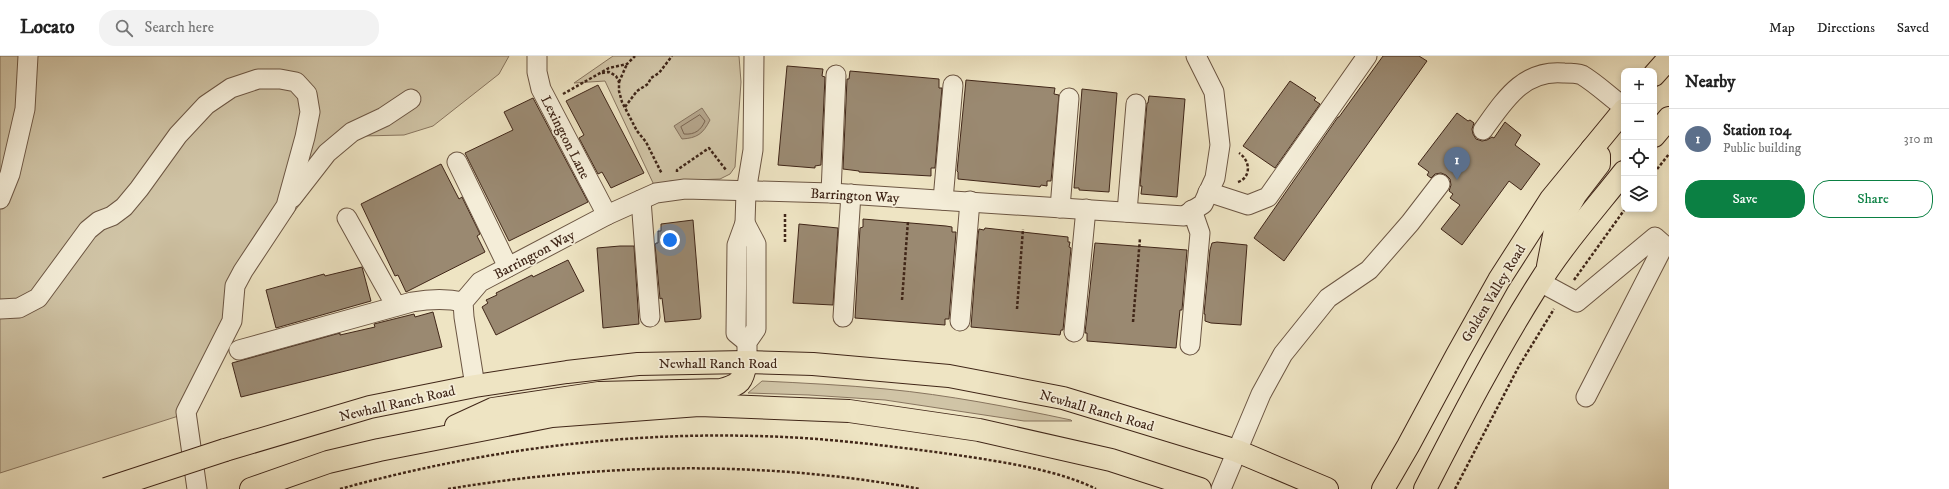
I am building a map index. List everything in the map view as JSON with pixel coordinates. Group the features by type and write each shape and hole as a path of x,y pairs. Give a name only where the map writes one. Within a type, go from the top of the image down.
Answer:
{"main road":[{"path":"1657,72 1669,58"},
{"name":"Golden Valley Road","path":"1383,489 1408,446 1456,355 1499,280 1551,199 1621,112"},
{"path":"1544,277 1555,230 1576,194 1599,164 1599,156 1592,149"},
{"path":"1425,489 1494,360 1544,277 1584,222 1621,176"},
{"path":"426,440 494,409 599,393 721,390 736,386 744,376 747,352"},
{"name":"Newhall Ranch Road","path":"106,489 225,450 370,407 476,386 638,364 747,352 813,364 949,376 1063,398 1237,451 1327,489"},
{"path":"1436,489 1494,360"},
{"path":"251,489 328,462 426,440 552,416 699,405 849,411 987,432 1111,460 1200,489"}],"street":[{"path":"0,199 10,174 25,109 28,56"},
{"name":"Lexington Lane","path":"537,56 537,72 541,89 607,215"},
{"path":"747,352 756,329 756,244 745,223 746,192 753,150 754,56"},
{"name":"Barrington Way","path":"463,302 480,282 607,215 656,193 685,189 851,194 1184,216 1203,204 1216,178 1220,145 1214,92 1196,56"},
{"path":"1208,192 1248,205 1268,197 1367,56"},
{"path":"1483,130 1508,97 1521,83 1538,75 1556,72 1581,74 1621,106"},
{"path":"831,193 836,75"},
{"path":"0,310 19,308 38,298 88,230 124,207 140,189 178,135 206,106 231,88 258,79 280,79 296,82 307,94 310,112 305,137 286,206"},
{"path":"943,200 953,85"},
{"path":"1060,208 1069,98"},
{"path":"197,489 186,412 232,321 235,286 243,271 286,206 332,149 352,132 384,117 411,99"},
{"path":"1127,212 1136,104"},
{"path":"457,162 508,267"},
{"path":"1221,489 1261,394 1283,354 1328,298 1369,270 1410,223 1440,184"},
{"path":"843,317 851,194"},
{"path":"641,200 650,317"},
{"path":"960,321 970,201"},
{"path":"1074,332 1086,209"},
{"path":"1190,345 1200,233 1192,210"},
{"path":"347,218 396,306"},
{"path":"1544,277 1563,295 1577,302 1655,237 1664,245 1586,397"},
{"path":"239,350 396,306 431,299 447,299 463,302 464,317 476,386"}],"path":[{"path":"635,56 627,64 619,82 619,91 625,108 637,131 646,142 663,177"},
{"path":"625,108 637,90 648,84 651,78 660,73 672,56"},
{"path":"548,102 609,68 627,64"},
{"path":"602,73 609,72 616,76 619,82"},
{"path":"677,175 678,170 709,148 726,170"},
{"path":"1238,182 1243,180 1247,175 1248,165 1244,157 1239,153"},
{"path":"1657,169 1669,154"},
{"path":"1455,489 1519,366 1563,295 1623,212"},
{"path":"785,214 785,243"},
{"path":"902,300 908,221"},
{"path":"1017,309 1023,229"},
{"path":"1133,322 1140,238"},
{"path":"340,489 449,462 525,450 600,442 674,437 754,436 833,440 984,459 1064,476 1096,489"},
{"path":"448,489 541,476 621,470 685,469 768,471 891,484 920,489"}],"shaded area":[{"path":"0,56 509,56 499,74 433,126 404,135 362,136 340,150 245,278 191,412 0,473"},
{"path":"613,56 739,56 741,82 735,167 730,174 720,179 671,181 654,185 605,81 574,83"},
{"path":"762,381 855,386 956,398 1072,421 1024,421 885,400 748,393"}],"water":[{"path":"702,108 710,120 707,125 702,132 696,136 682,139 674,126"}],"building":[{"path":"1383,56 1419,56 1427,61 1284,261 1254,238 1338,117"},
{"path":"787,66 823,69 822,76 825,77 821,165 815,166 815,168 778,165"},
{"path":"850,71 939,79 939,88 942,88 935,168 931,168 931,176 859,172 843,169 847,79 849,79"},
{"path":"966,80 1055,88 1054,94 1059,95 1051,181 1047,181 1047,186 1041,185 1040,187 958,179 957,171"},
{"path":"1290,81 1316,98 1314,100 1320,104 1275,168 1243,146"},
{"path":"598,85 644,173 611,188 602,172 598,174 579,138 584,135 566,101"},
{"path":"1082,89 1117,93 1109,192 1079,190 1079,188 1074,188"},
{"path":"1149,96 1185,99 1177,197 1141,194 1142,186 1140,186 1147,103"},
{"path":"533,98 588,202 509,241 465,153 513,130 504,112"},
{"path":"1457,113 1468,121 1470,120 1474,123 1472,129 1473,134 1476,139 1482,141 1492,137 1494,138 1505,122 1521,135 1515,145 1540,164 1521,190 1509,181 1462,245 1441,229 1460,205 1450,198 1453,194 1449,191 1451,185 1450,179 1441,173 1435,174 1431,178 1427,175 1429,172 1418,164"},
{"path":"441,164 459,199 462,197 480,234 477,236 485,252 406,292 398,275 395,276 361,204"},
{"path":"863,219 946,226 952,227 952,232 956,232 949,319 945,319 945,325 855,318 860,228 863,227"},
{"path":"693,220 701,317 700,319 665,322 662,298 660,299 655,245 658,243 658,231 661,231 661,224"},
{"path":"799,224 838,228 833,305 793,303"},
{"path":"985,228 1068,237 1068,242 1070,242 1069,247 1071,248 1063,330 1061,330 1060,335 971,327 978,235 979,229 984,230"},
{"path":"1217,242 1247,245 1241,325 1211,323 1205,321 1204,314 1210,250 1212,243"},
{"path":"1095,243 1187,250 1182,310 1180,310 1176,348 1087,341 1087,333 1085,333"},
{"path":"634,246 639,324 603,328 597,248"},
{"path":"568,260 584,291 496,335 482,307 488,303 486,300 497,295 496,293 532,275 533,277"},
{"path":"362,267 371,301 276,328 266,290 324,274 325,276"},
{"path":"433,312 442,347 241,397 232,363 340,333 340,335 375,327 374,324 414,314 415,317"}],"place":[{"name":"Station 104","path":"1457,180"}]}
